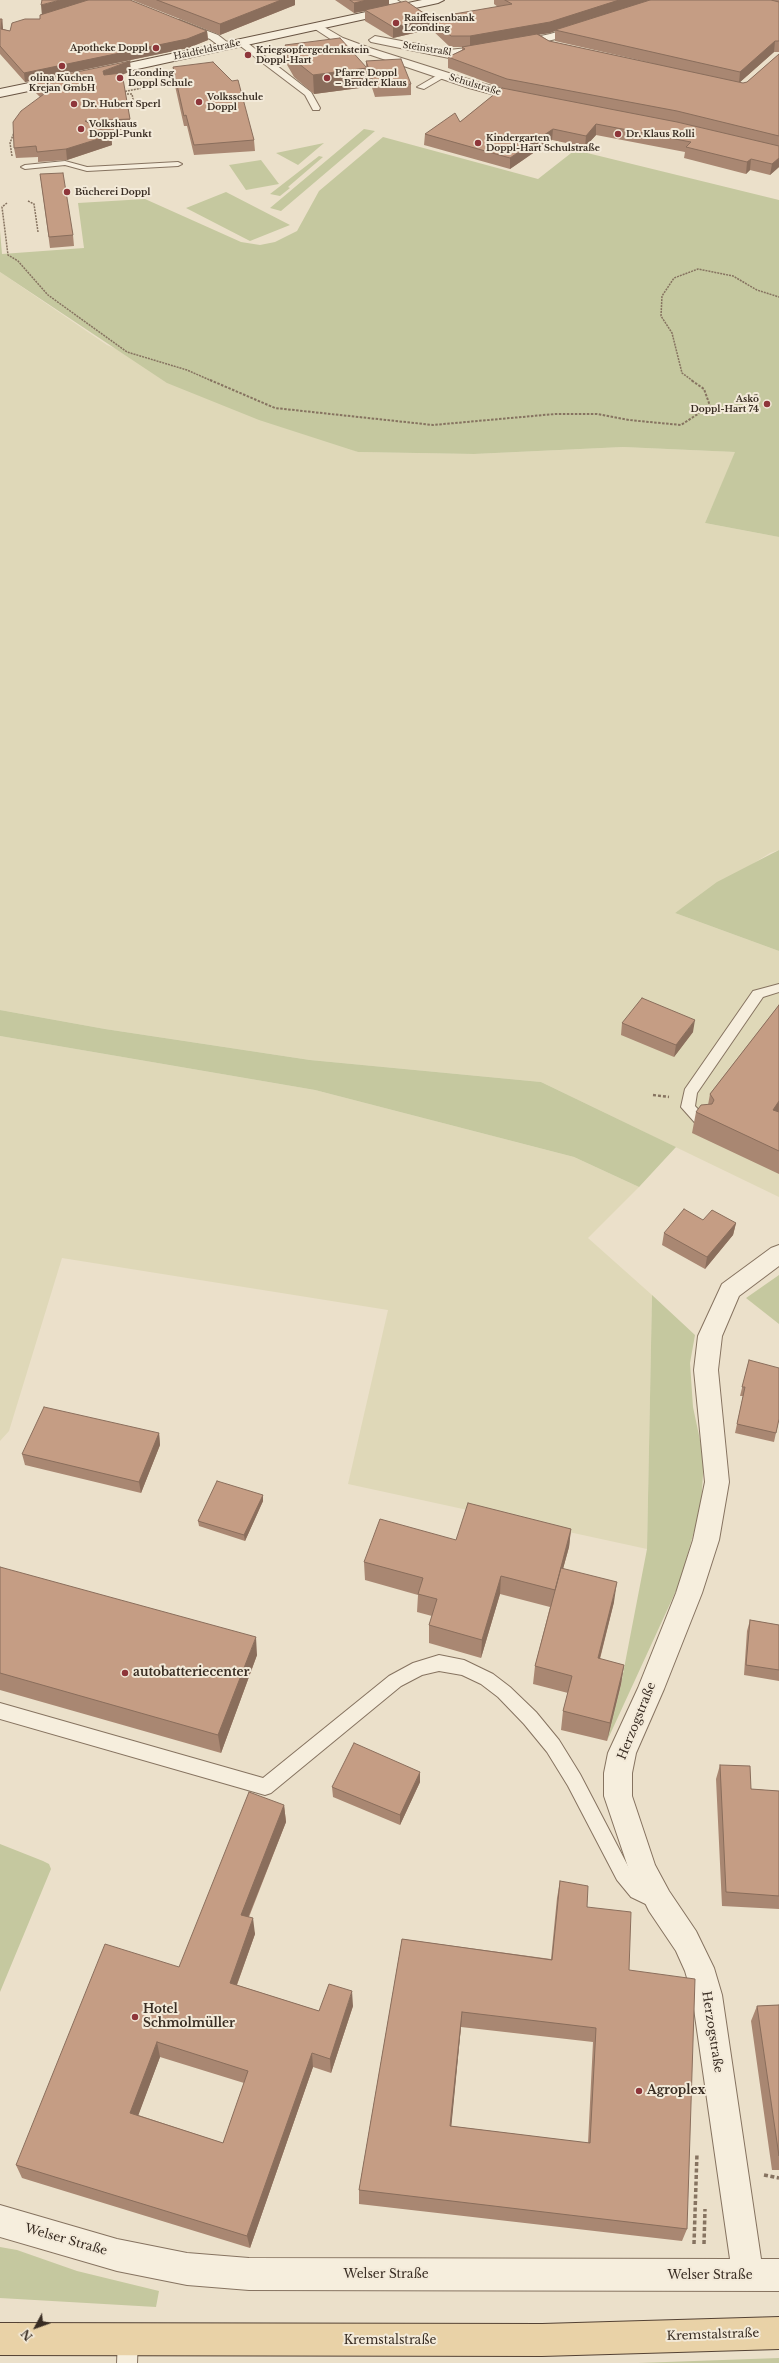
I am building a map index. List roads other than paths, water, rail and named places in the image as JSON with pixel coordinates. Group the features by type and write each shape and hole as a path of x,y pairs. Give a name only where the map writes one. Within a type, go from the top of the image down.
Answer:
{"main road":[{"name":"Kremstalstraße","path":"0,2338 127,2351 330,2342 534,2340 779,2333"}],"street":[{"path":"388,0 403,8"},
{"name":"Haidfeldstraße","path":"0,93 319,27 438,0"},
{"path":"170,20 214,37 226,46"},
{"name":"Steinstraßl","path":"348,43 374,40 449,54 503,47 540,40 597,23"},
{"name":"Schulstraße","path":"319,27 348,43 503,94 538,101"},
{"path":"540,40 556,47"},
{"name":"Herzogstraße","path":"748,2276 708,1995 699,1968 686,1941 659,1902 643,1870 618,1796 618,1773 622,1753 651,1689 689,1593 706,1540 717,1482 706,1370 710,1336 730,1290 779,1254"},
{"name":"Welser Straße","path":"0,2221 117,2255 187,2269 249,2274 779,2275"}],"lane":[{"path":"242,42 304,90 316,108"},
{"path":"421,87 444,75"},
{"path":"25,167 65,163 87,169 178,164"},
{"path":"702,1121 688,1107 690,1092 758,994 779,988"},
{"path":"0,1711 264,1787 395,1681 419,1668 439,1663 464,1668 487,1679 504,1692 530,1718 553,1746 574,1780 623,1874 637,1891 659,1902"}],"place":[{"name":"Raiffeisenbank Leonding","path":"396,23"},
{"name":"Apotheke Doppl","path":"156,48"},
{"name":"Kriegsopfergedenkstein Doppl-Hart","path":"248,55"},
{"name":"olina Küchen Krejan GmbH","path":"62,66"},
{"name":"Leonding Doppl Schule","path":"120,78"},
{"name":"Pfarre Doppl – Bruder Klaus","path":"327,78"},
{"name":"Volksschule Doppl","path":"199,102"},
{"name":"Dr. Hubert Sperl","path":"74,104"},
{"name":"Volkshaus Doppl-Punkt","path":"81,129"},
{"name":"Dr. Klaus Rolli","path":"618,134"},
{"name":"Kindergarten Doppl-Hart Schulstraße","path":"478,143"},
{"name":"Bücherei Doppl","path":"67,192"},
{"name":"Askö Doppl-Hart 74","path":"767,404"},
{"name":"autobatteriecenter","path":"125,1673"},
{"name":"Hotel Schmolmüller","path":"135,2017"},
{"name":"Agroplex","path":"639,2091"}]}
